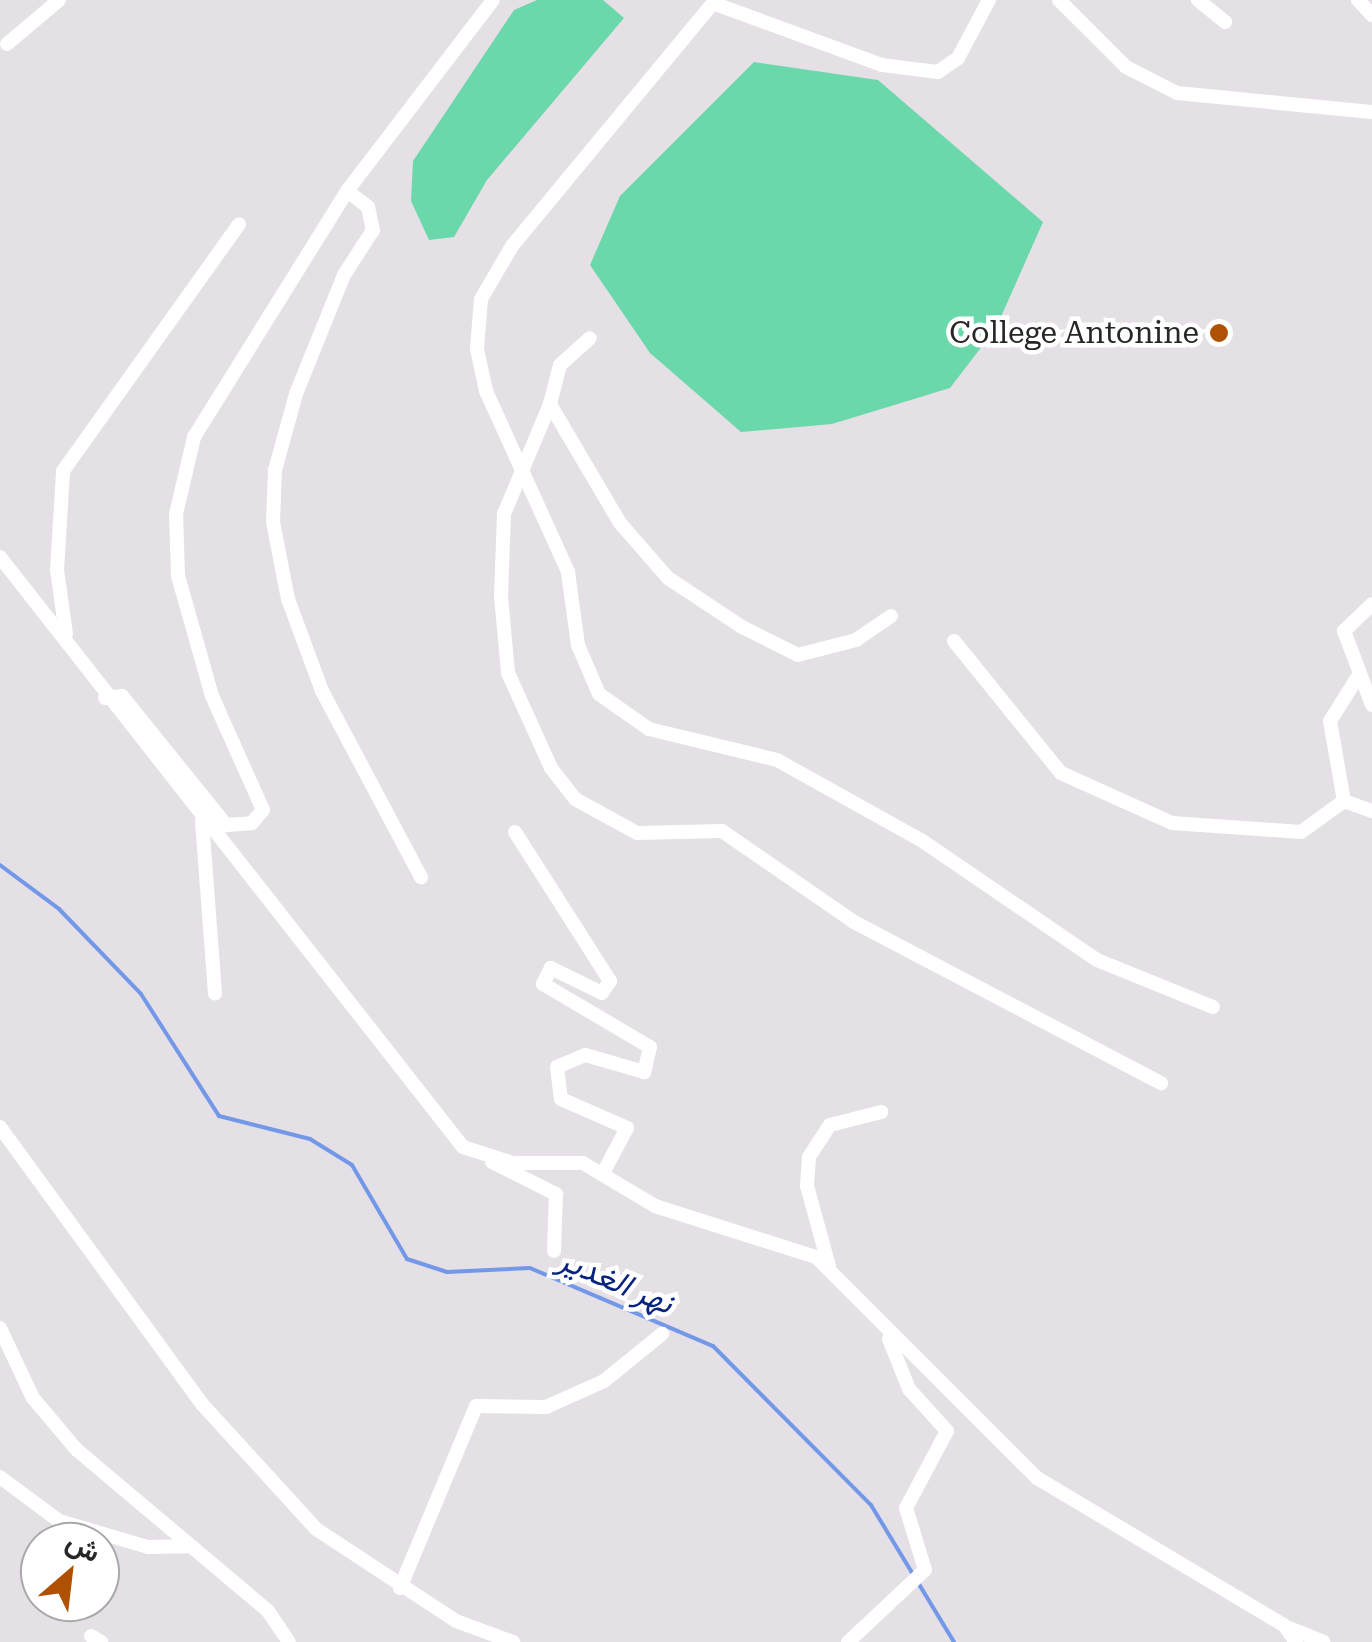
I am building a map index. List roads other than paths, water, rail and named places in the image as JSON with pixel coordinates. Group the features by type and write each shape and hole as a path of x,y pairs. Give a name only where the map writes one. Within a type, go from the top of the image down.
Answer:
{"street":[{"path":"7,44 59,0"},
{"path":"105,698 122,696 226,825 252,823 264,810 193,642 176,514 194,437 222,380 348,192 493,0"},
{"path":"989,0 958,58 926,72 708,2 512,246 482,299 477,348 486,391 568,572 578,645 599,694 622,714 777,760 921,840 1097,960 1213,1007"},
{"path":"1059,0 1126,67 1177,93 1372,112"},
{"path":"1198,0 1224,22"},
{"path":"1358,0 1372,15"},
{"path":"348,192 368,207 373,230 344,275 296,394 276,470 273,522 288,600 322,691 421,877"},
{"path":"71,649 57,570 63,471 239,224"},
{"path":"590,338 560,366 550,404 504,514 508,673 551,768 575,799 637,832 722,831 854,922 1161,1083"},
{"path":"550,404 620,523 668,578 742,627 798,655 856,640 891,616"},
{"path":"0,557 202,821 338,978 448,1132 487,1159 556,1194 554,1250"},
{"path":"1372,604 1344,631 1356,678 1372,705"},
{"path":"954,641 1061,773 1172,823 1301,832 1344,801"},
{"path":"1344,801 1330,721 1356,678"},
{"path":"1344,801 1372,811"},
{"path":"202,821 216,994"},
{"path":"514,832 610,981 602,993 551,968 543,984 650,1048 644,1072 585,1055 557,1067 561,1100 627,1128 604,1172"},
{"path":"881,1112 830,1125 809,1157 806,1186 828,1266 1037,1478 1284,1625 1323,1642"},
{"path":"0,1127 202,1404 316,1528 400,1588 490,1640 513,1642"},
{"path":"487,1159 604,1172 655,1206 828,1266"},
{"path":"0,1328 44,1413 186,1546 268,1611 289,1642"},
{"path":"848,1642 917,1580 926,1563 906,1508 947,1431 909,1389 885,1328"},
{"path":"400,1588 476,1406 546,1408 604,1381 662,1334"},
{"path":"0,1478 59,1521 148,1547 186,1546"},
{"path":"1284,1625 1296,1642"}],"waterway":[{"name":"نهر الغدير","path":"0,865 59,909 141,994 219,1116 310,1139 352,1165 407,1259 447,1272 530,1268 713,1346 871,1505 954,1642"}],"place":[{"name":"College Antonine","path":"1219,333"}]}
